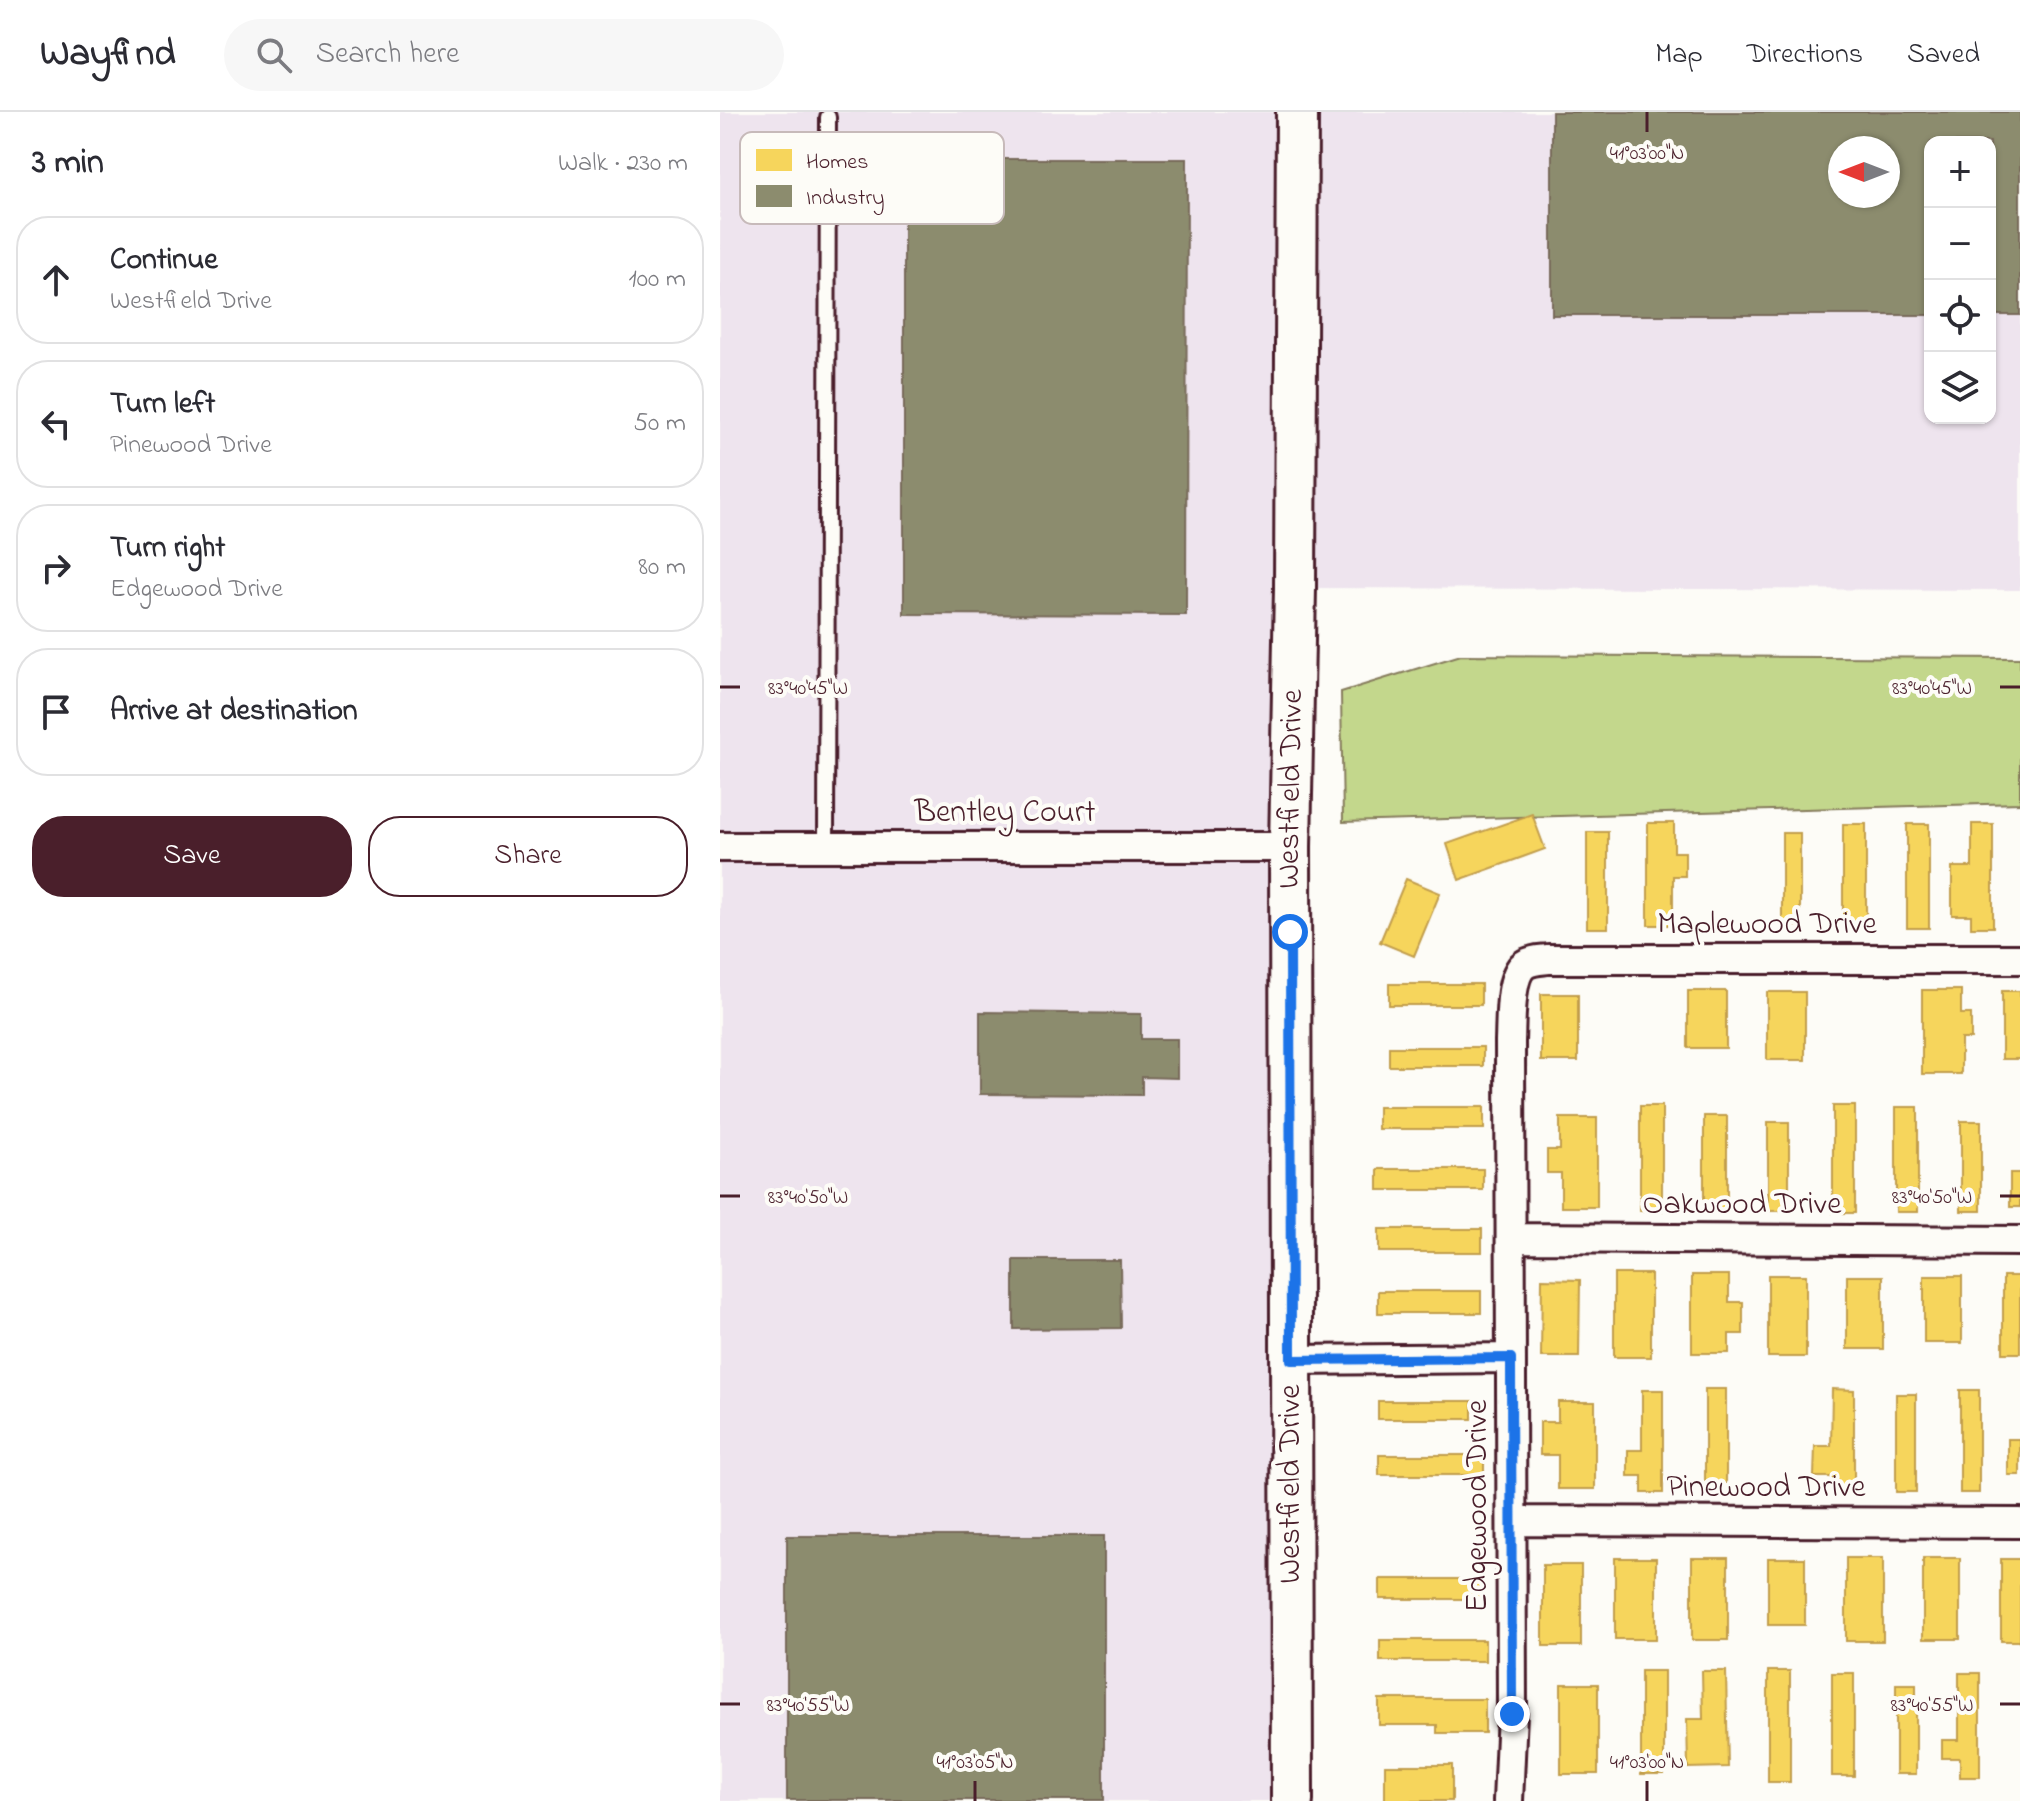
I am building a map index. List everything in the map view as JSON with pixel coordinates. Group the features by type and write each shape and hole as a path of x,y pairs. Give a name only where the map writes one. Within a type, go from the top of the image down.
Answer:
{"street":[{"name":"Westfield Drive","path":"1292,1801 1290,847 1295,588 1297,112"},
{"name":"Bentley Court","path":"720,847 1290,847"},
{"name":"Maplewood Drive","path":"1518,972 1535,960 1548,959 2020,959"},
{"name":"Edgewood Drive","path":"1508,1801 1512,1714 1510,1041 1513,990 1518,972"},
{"name":"Oakwood Drive","path":"1511,1238 2020,1241"},
{"path":"1291,1360 1511,1358"},
{"name":"Pinewood Drive","path":"1512,1521 2020,1523"}],"lane":[{"path":"828,117 828,132"},
{"path":"826,847 828,224"}],"shaded area":[{"path":"720,112 2020,112 2020,590 1295,588 1296,1801 720,1801"}],"green space":[{"path":"1461,655 2020,658 2020,803 1343,822 1341,692"}],"building: Homes":[{"path":"1532,814 1545,849 1459,880 1447,844"},
{"path":"1648,823 1674,823 1674,852 1685,852 1685,876 1673,876 1673,925 1648,925"},
{"path":"1843,824 1866,824 1866,927 1843,927"},
{"path":"1907,824 1929,824 1929,928 1907,928"},
{"path":"1972,824 1993,824 1993,927 1971,927 1971,915 1952,915 1952,867 1972,867"},
{"path":"1587,832 1608,832 1608,928 1587,928"},
{"path":"1782,833 1800,833 1800,926 1782,926"},
{"path":"1406,879 1440,893 1414,956 1380,942"},
{"path":"1389,984 1481,984 1481,1005 1389,1005"},
{"path":"1922,990 1961,990 1961,1014 1971,1014 1971,1039 1961,1039 1961,1074 1922,1074"},
{"path":"1688,991 1726,991 1726,1048 1688,1048"},
{"path":"2002,991 2020,991 2020,1059 2002,1059"},
{"path":"1767,992 1805,992 1805,1060 1767,1060"},
{"path":"1541,994 1578,994 1578,1061 1541,1061"},
{"path":"1389,1047 1483,1047 1483,1066 1389,1066"},
{"path":"1640,1106 1662,1106 1662,1211 1640,1211"},
{"path":"1833,1106 1855,1106 1855,1213 1833,1213"},
{"path":"1378,1107 1484,1107 1484,1129 1378,1129"},
{"path":"1896,1107 1918,1107 1918,1212 1896,1212"},
{"path":"1704,1116 1727,1116 1727,1212 1704,1212"},
{"path":"1560,1118 1597,1118 1597,1207 1561,1207 1561,1173 1547,1173 1547,1150 1560,1150"},
{"path":"1961,1121 1981,1121 1981,1211 1961,1211"},
{"path":"1768,1122 1789,1122 1789,1211 1768,1211"},
{"path":"1378,1169 1483,1169 1483,1190 1378,1190"},
{"path":"2010,1173 2020,1173 2020,1207 2010,1207"},
{"path":"1379,1229 1482,1229 1482,1252 1379,1252"},
{"path":"1614,1274 1651,1274 1651,1357 1614,1357"},
{"path":"1692,1275 1729,1275 1729,1302 1743,1302 1743,1334 1729,1334 1729,1353 1692,1353"},
{"path":"1768,1275 1806,1275 1806,1357 1768,1357"},
{"path":"1847,1276 1883,1276 1883,1349 1847,1349"},
{"path":"1924,1276 1962,1276 1962,1343 1924,1343"},
{"path":"2003,1276 2020,1276 2020,1353 2003,1353"},
{"path":"1542,1279 1580,1280 1579,1357 1541,1357"},
{"path":"1378,1291 1481,1291 1481,1313 1378,1313"},
{"path":"1705,1389 1726,1389 1726,1492 1705,1492"},
{"path":"1832,1389 1854,1390 1854,1494 1832,1494 1832,1477 1814,1477 1815,1446 1831,1446"},
{"path":"1642,1390 1663,1390 1663,1493 1642,1493 1642,1476 1628,1476 1628,1450 1642,1450"},
{"path":"1960,1390 1979,1390 1979,1493 1960,1493"},
{"path":"1896,1394 1916,1394 1916,1492 1896,1492"},
{"path":"1378,1401 1472,1401 1472,1419 1378,1419"},
{"path":"1558,1402 1595,1402 1595,1489 1558,1489 1558,1455 1540,1455 1540,1422 1558,1422"},
{"path":"2008,1439 2020,1439 2020,1475 2008,1475"},
{"path":"1379,1455 1484,1455 1484,1475 1379,1475"},
{"path":"1615,1558 1656,1558 1656,1639 1615,1639"},
{"path":"1692,1558 1728,1558 1728,1640 1692,1640"},
{"path":"1768,1558 1805,1558 1805,1625 1768,1625"},
{"path":"1846,1558 1883,1558 1883,1641 1846,1641"},
{"path":"1923,1558 1960,1558 1960,1639 1923,1639"},
{"path":"2001,1559 2020,1559 2020,1641 2001,1641"},
{"path":"1543,1565 1581,1565 1581,1646 1543,1646"},
{"path":"1380,1579 1484,1579 1484,1599 1380,1599"},
{"path":"1380,1640 1485,1640 1485,1661 1380,1661"},
{"path":"1641,1671 1664,1671 1664,1774 1641,1774"},
{"path":"1702,1671 1726,1671 1728,1767 1688,1768 1687,1719 1703,1719"},
{"path":"1768,1671 1790,1671 1790,1782 1768,1782"},
{"path":"1832,1673 1854,1673 1854,1776 1832,1776"},
{"path":"1959,1673 1980,1673 1980,1777 1960,1777 1960,1758 1942,1758 1942,1740 1959,1740"},
{"path":"1561,1684 1598,1684 1598,1774 1561,1774"},
{"path":"1896,1684 1916,1684 1916,1774 1896,1774"},
{"path":"1379,1699 1485,1699 1485,1733 1437,1733 1437,1725 1379,1725"},
{"path":"1385,1765 1452,1765 1452,1801 1385,1801"}],"building: Industry":[{"path":"1552,112 2020,112 2020,315 1996,315 1996,136 1924,136 1924,315 1552,315"},
{"path":"1004,159 1187,159 1186,615 904,614 904,224 1004,224"},
{"path":"980,1012 1141,1014 1141,1039 1177,1039 1177,1078 1142,1077 1142,1095 980,1094"},
{"path":"1014,1260 1120,1260 1121,1328 1014,1329"},
{"path":"787,1536 1104,1536 1104,1800 787,1800"}],"route":[{"path":"1290,932 1291,1360 1511,1358 1512,1714"}]}
